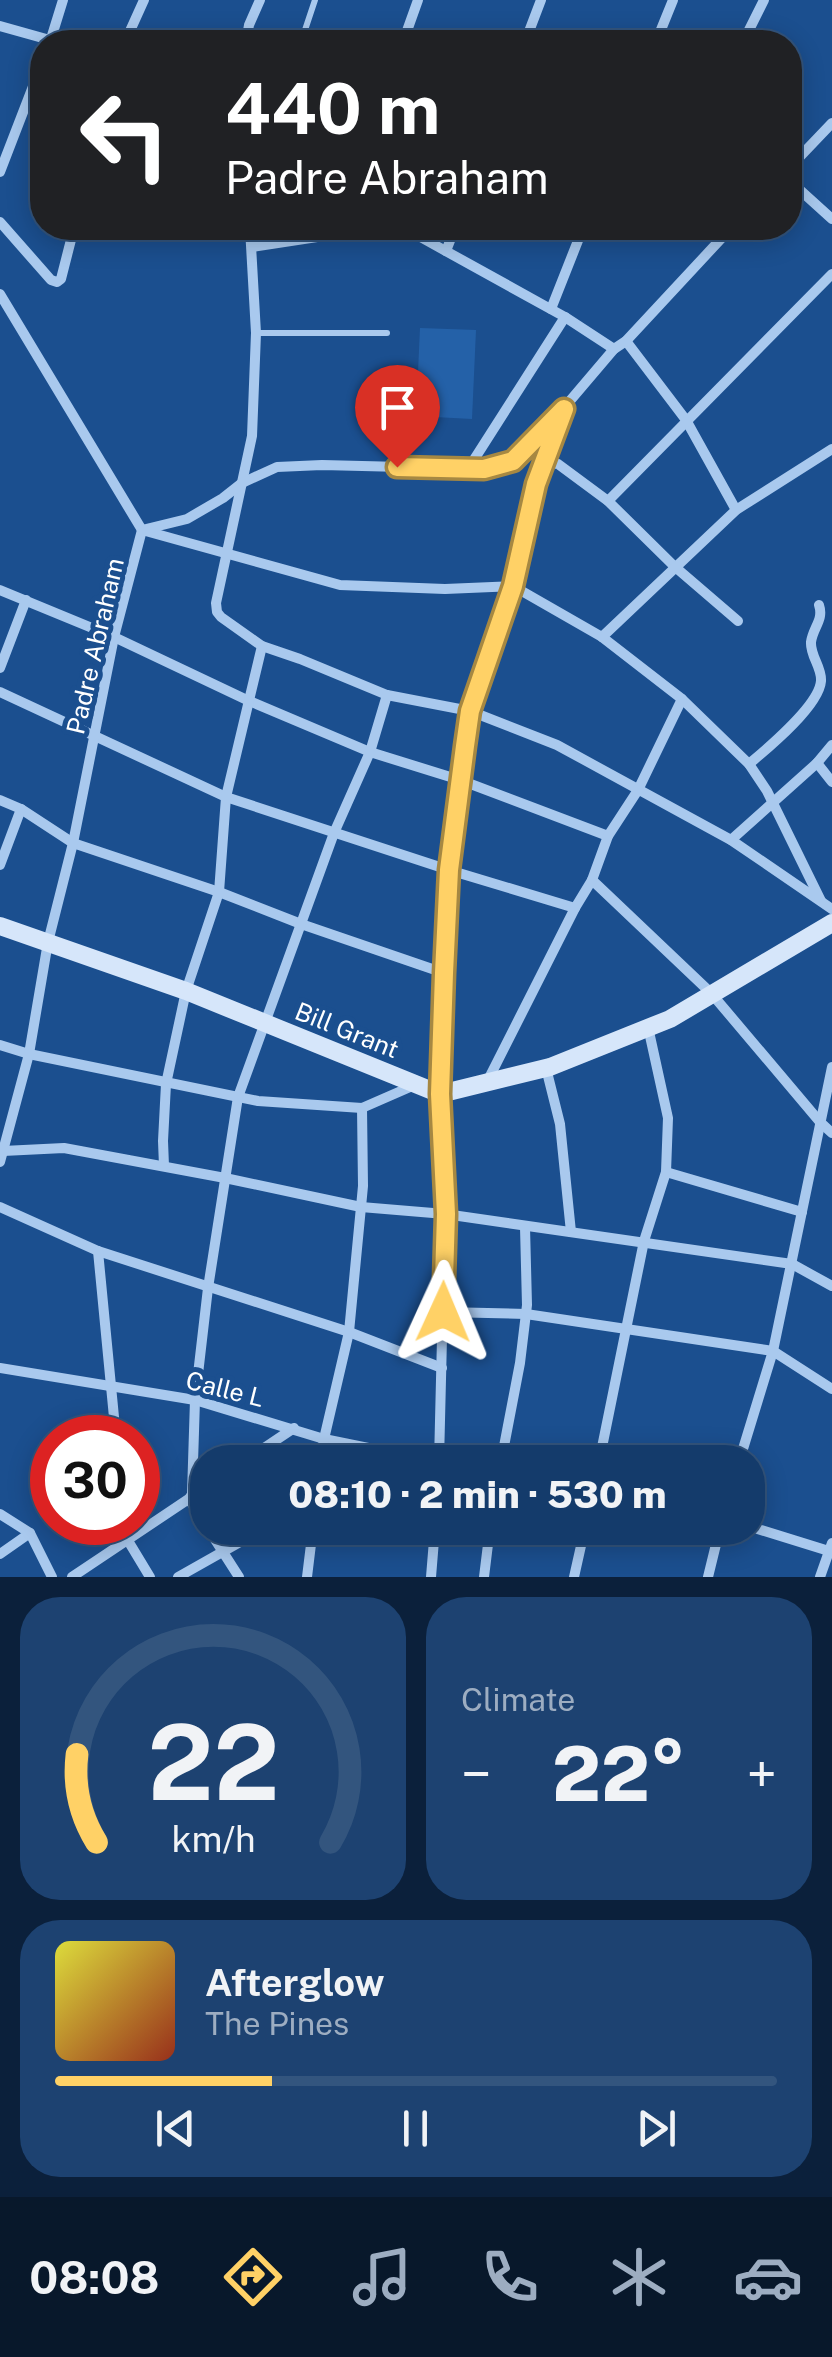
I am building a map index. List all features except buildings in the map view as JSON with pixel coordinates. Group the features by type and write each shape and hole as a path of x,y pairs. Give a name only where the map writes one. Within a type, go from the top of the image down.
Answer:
{"street":[{"path":"56,30 63,0"},
{"path":"130,30 144,0"},
{"path":"248,30 260,0"},
{"path":"407,30 418,0"},
{"path":"530,30 542,0"},
{"path":"661,30 673,0"},
{"path":"748,30 764,0"},
{"path":"0,26 30,35"},
{"path":"0,172 30,94"},
{"path":"802,154 832,123"},
{"path":"802,192 832,219"},
{"path":"0,222 57,282 62,279 71,240"},
{"path":"251,240 256,333 252,436 217,612 262,646 387,695 470,711 557,745 731,840 832,909"},
{"path":"252,248 291,240"},
{"path":"426,240 566,317 614,349"},
{"path":"446,251 450,240"},
{"path":"551,309 578,240"},
{"path":"439,1445 446,1214 440,1094 444,973 449,870 470,711 513,586 542,462 564,409 614,349 626,341 720,240"},
{"path":"608,502 832,274"},
{"path":"0,294 142,530 340,585 445,589 513,586 602,636 682,699 749,764 821,901"},
{"path":"468,469 566,317"},
{"path":"626,341 686,420 736,510"},
{"name":"Padre Abraham","path":"1,1156 28,1054 48,942 73,843 114,638 142,530 187,518 242,483 277,468 322,465 484,469 513,461 564,409"},
{"path":"602,636 736,510 832,450"},
{"path":"542,462 558,464 608,502 738,621"},
{"path":"0,590 370,752 460,780 608,836"},
{"path":"0,668 26,600"},
{"path":"749,764 785,735 819,691 820,671 811,646 822,610 819,604"},
{"path":"164,1166 166,1084 186,992 219,892 226,797 262,646"},
{"path":"0,692 226,797 575,908"},
{"path":"160,1518 192,1494 195,1400 238,1097 334,833 370,752 387,695"},
{"path":"486,1082 592,880 608,836 638,790 682,699"},
{"path":"731,840 832,745"},
{"path":"817,763 832,782"},
{"path":"0,800 73,843 444,973"},
{"path":"0,864 21,809"},
{"path":"592,880 711,993 832,1133"},
{"path":"440,1094 546,1068 648,1028 832,922"},
{"name":"Bill Grant","path":"0,926 186,992 440,1094"},
{"path":"603,1445 644,1241 666,1172 668,1118 648,1028"},
{"path":"0,1045 258,1101 362,1108 417,1084"},
{"path":"744,1445 774,1351 832,1067"},
{"path":"546,1068 560,1124 571,1232"},
{"path":"323,1445 348,1332 363,1186 362,1108"},
{"path":"1,1156 64,1148 361,1207 446,1214 792,1264 832,1286"},
{"path":"666,1172 802,1212"},
{"path":"0,1207 98,1251 348,1332 442,1368"},
{"path":"504,1445 526,1314 525,1226"},
{"path":"98,1251 114,1415"},
{"path":"443,1312 526,1314 774,1351 832,1389"},
{"name":"Calle L","path":"0,1368 195,1400 358,1445"},
{"path":"268,1445 294,1428"},
{"path":"189,1499 240,1577"},
{"path":"0,1514 30,1534 0,1554"},
{"path":"765,1531 831,1548 820,1577"},
{"path":"36,1545 52,1577"},
{"path":"72,1577 119,1545"},
{"path":"131,1545 150,1577"},
{"path":"178,1577 235,1545"},
{"path":"307,1577 310,1545"},
{"path":"431,1577 434,1545"},
{"path":"484,1577 488,1545"},
{"path":"574,1577 581,1545"},
{"path":"708,1577 716,1545"}],"lane":[{"path":"304,30 315,0"},
{"path":"256,333 387,333"}],"shaded area":[{"path":"420,328 476,330 472,419 416,416"}],"route":[{"path":"397,467 484,469 513,461 564,409 542,462 513,586 470,711 465,746 449,870 444,973 440,1094 446,1214 443,1312"}]}
